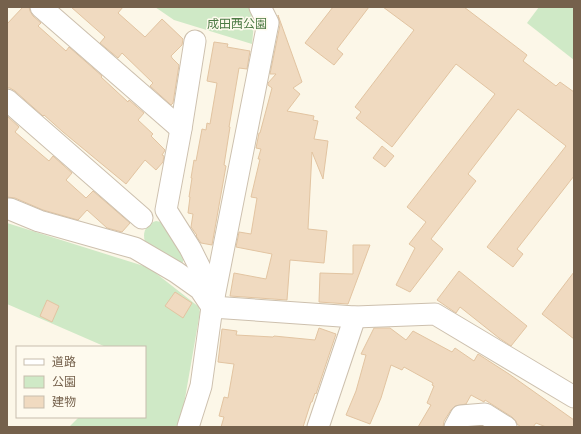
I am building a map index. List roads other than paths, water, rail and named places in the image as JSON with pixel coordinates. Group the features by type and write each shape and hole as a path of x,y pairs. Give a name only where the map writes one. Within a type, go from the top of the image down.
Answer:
{"street":[{"path":"41,7 181,129"},
{"path":"188,427 201,386 213,302 267,12"},
{"path":"195,41 166,210 190,248 213,302"},
{"path":"7,100 142,218"},
{"path":"8,209 39,222 135,248 176,272 200,289 213,302 355,318 435,314 574,397"},
{"path":"142,218 166,210"},
{"path":"135,248 142,218"},
{"path":"318,427 355,318"},
{"path":"455,427 461,416 485,414 506,427"}],"park label":[{"name":"成田西公園","path":"237,23"}]}
